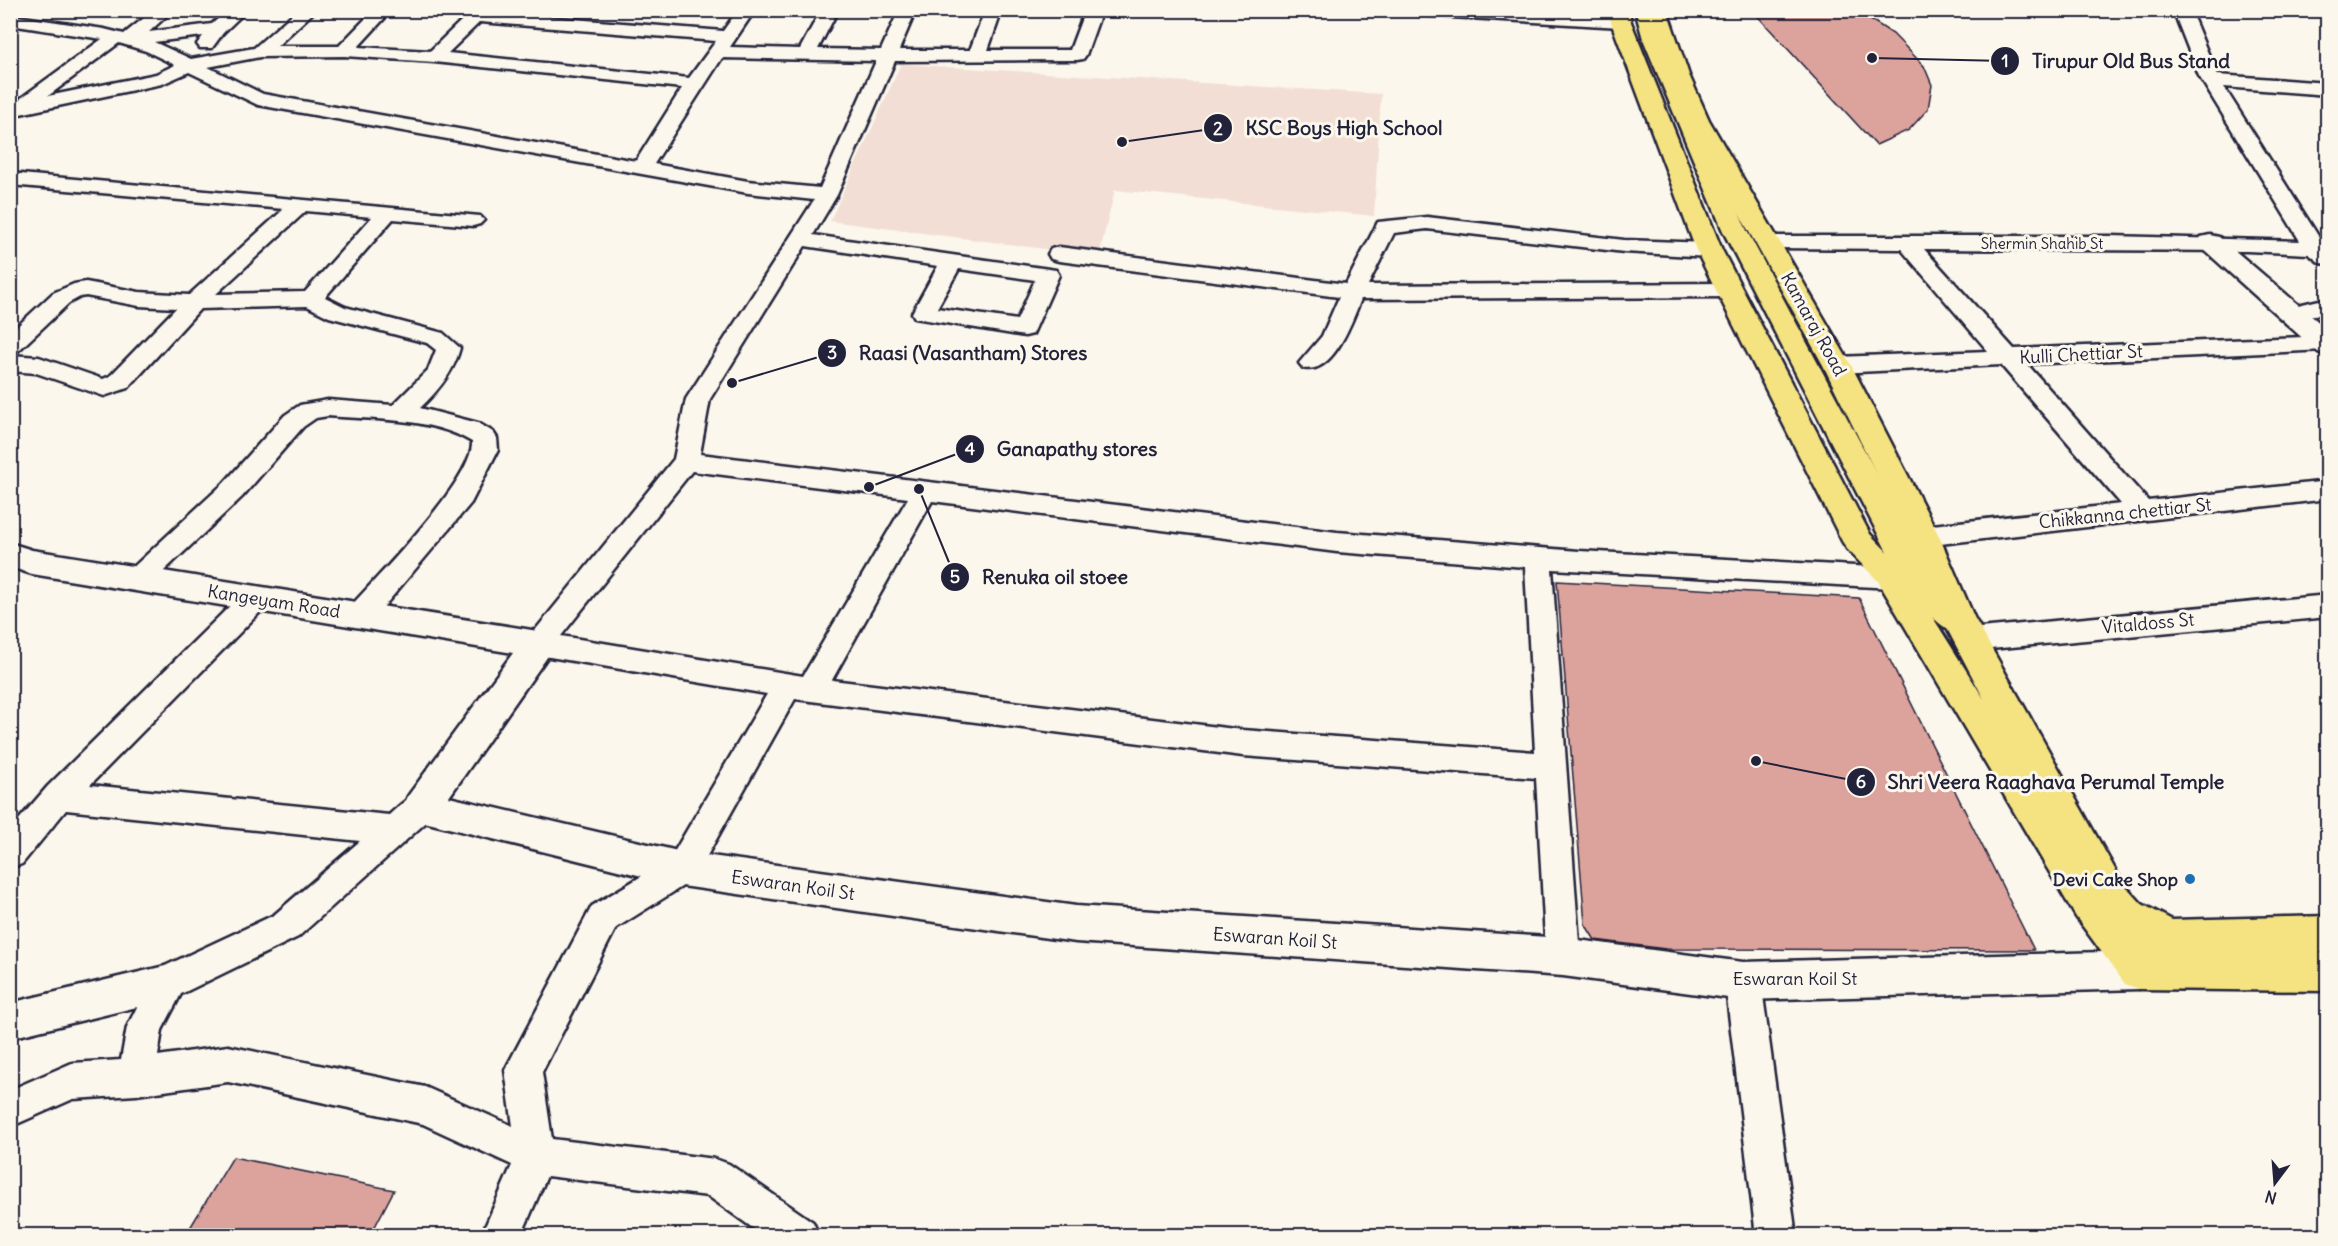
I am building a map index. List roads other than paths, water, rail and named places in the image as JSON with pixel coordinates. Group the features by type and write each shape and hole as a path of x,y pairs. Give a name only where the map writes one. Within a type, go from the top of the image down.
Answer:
{"main road":[{"name":"Kamaraj Road","path":"1657,10 1678,75 1698,120 1837,365 1923,536 1964,629"},
{"path":"1629,13 1709,250 1858,541 1964,629 2108,894 2124,916 2148,931 2172,939 2328,934"},
{"path":"1629,13 1653,39 1735,231 1894,571"},
{"path":"1629,13 1721,243 1894,571 2090,904 2139,970 2328,972"},
{"path":"2210,242 2293,313 2326,345"},
{"name":"Kangeyam Road","path":"10,555 32,562 538,644"},
{"path":"408,819 538,644"},
{"name":"Eswaran Koil St","path":"408,819 682,869 1076,924 1563,957 1743,981 2139,970"}],"street":[{"path":"14,111 165,10"},
{"path":"190,65 218,29 239,10"},
{"path":"260,52 308,10"},
{"path":"344,51 384,10"},
{"path":"598,26 611,10"},
{"path":"641,168 694,84 747,10"},
{"path":"806,54 830,10"},
{"path":"908,10 827,195 698,399 686,460 538,644 800,687 1243,743 1551,766"},
{"path":"977,56 994,10"},
{"path":"434,57 473,13 548,16 598,26 669,24 723,44 806,54 1077,55 1094,10"},
{"path":"1416,10 1629,13"},
{"path":"2181,10 2211,80 2323,251"},
{"path":"10,20 122,39 152,47 258,99 747,187 827,195"},
{"path":"122,39 218,29"},
{"path":"14,111 162,78 190,65 260,52 344,51 434,57 694,84"},
{"path":"2211,80 2328,89"},
{"path":"10,178 473,220"},
{"path":"10,363 39,365 104,387 119,382 194,302 301,205"},
{"path":"311,299 387,213"},
{"path":"1311,363 1332,339 1386,227 1427,223 1623,246 1709,250"},
{"path":"799,239 952,261 1048,275 1025,329 922,313 952,261"},
{"name":"Shermin Shahib St","path":"1769,242 1908,244 2210,242 2323,251"},
{"path":"1908,244 2010,357 2144,512"},
{"path":"1059,254 1353,292 1729,290"},
{"path":"10,346 60,298 74,291 86,289 139,299 194,302 311,299 337,312 435,338 448,348 446,357 435,376 400,413"},
{"path":"2293,313 2328,305"},
{"name":"Kulli Chettiar St","path":"1837,365 2326,345"},
{"path":"138,579 233,490 294,421 309,411 328,408 400,413 430,417 469,429 483,438 485,450 462,496 360,615"},
{"path":"686,460 1337,542 1538,558 1894,571"},
{"path":"501,1236 536,1156 524,1070 604,917 682,869 925,490"},
{"name":"Chikkanna chettiar St","path":"1923,536 2328,490"},
{"path":"1538,558 1563,957"},
{"path":"10,854 59,796 256,598"},
{"name":"Vitaldoss St","path":"1964,629 2328,606"},
{"path":"59,796 408,819"},
{"path":"10,1021 169,982 286,926 408,819"},
{"path":"1743,981 1776,1236"},
{"path":"136,1077 145,1027 169,982"},
{"path":"10,1109 72,1081 136,1077 228,1064 424,1106 536,1156 716,1178 799,1236"}],"place":[{"name":"Tirupur Old Bus Stand","path":"1872,58"},
{"name":"KSC Boys High School","path":"1122,142"},
{"name":"Raasi (Vasantham) Stores","path":"732,383"},
{"name":"Ganapathy stores","path":"869,487"},
{"name":"Renuka oil stoee","path":"919,489"},
{"name":"Shri Veera Raaghava Perumal Temple","path":"1756,761"},
{"name":"Devi Cake Shop","path":"2190,879"}]}
